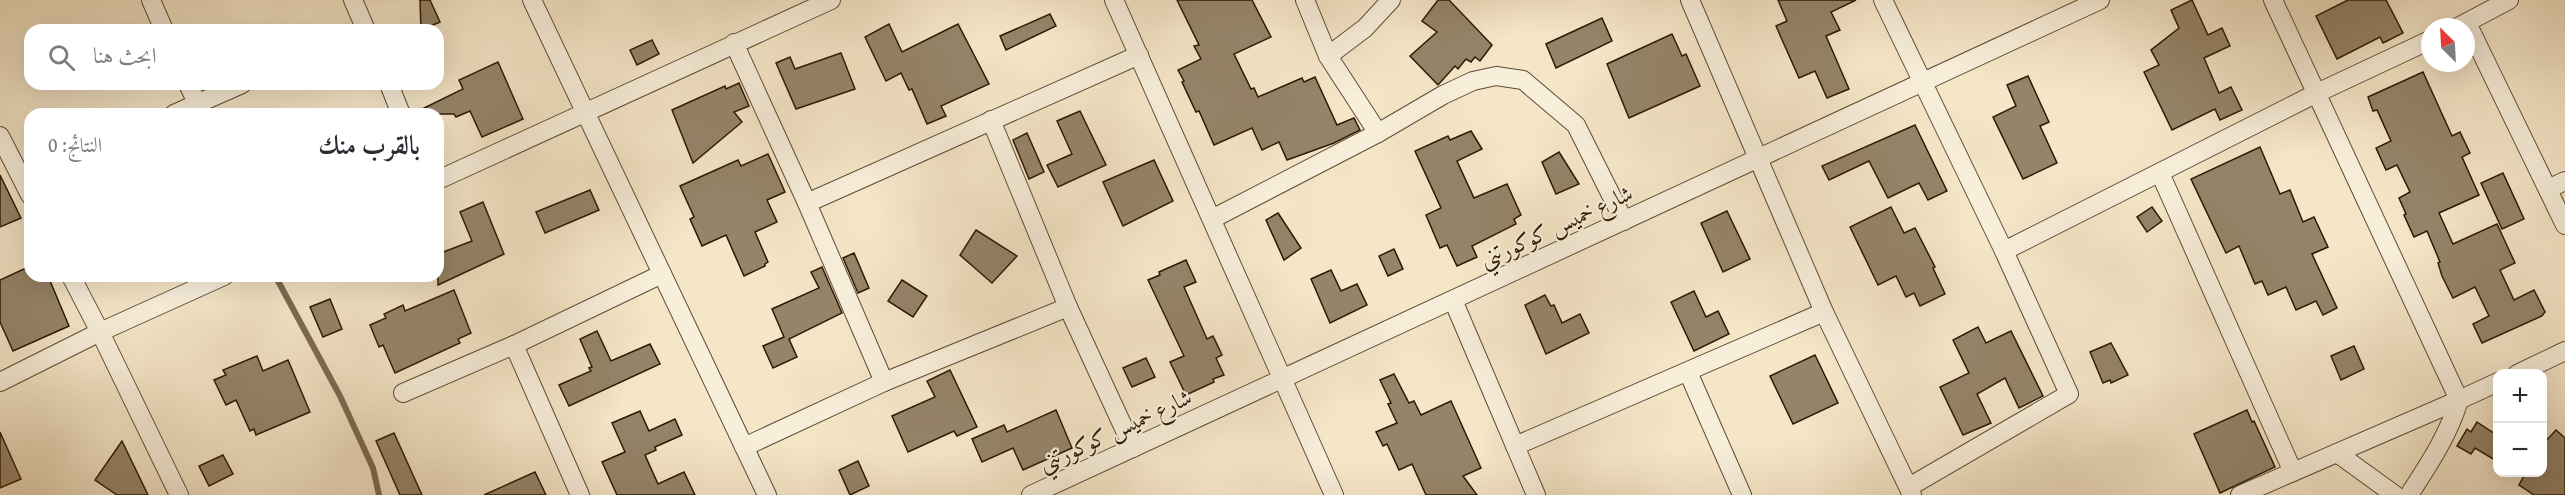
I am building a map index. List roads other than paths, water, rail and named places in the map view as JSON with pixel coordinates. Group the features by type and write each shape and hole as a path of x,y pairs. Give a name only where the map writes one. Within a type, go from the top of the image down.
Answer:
{"street":[{"path":"151,0 161,24"},
{"path":"353,0 363,24"},
{"path":"532,0 767,495"},
{"path":"444,177 831,0"},
{"path":"1114,0 1334,495"},
{"path":"1305,0 1328,56 1378,133"},
{"path":"1328,56 1365,28 1391,0"},
{"path":"1690,0 1824,312 1910,491 2069,394 2004,251 1883,0"},
{"name":"شارع خميس كوكورتني","path":"1031,495 2100,0"},
{"path":"2273,0 2459,400 2451,424 2438,450 2409,495"},
{"path":"2475,18 2508,0"},
{"path":"734,43 807,203 884,382"},
{"path":"2004,251 2317,93 2421,44"},
{"path":"2475,50 2565,225"},
{"path":"807,203 1139,55"},
{"path":"1212,219 1378,133 1443,95 1473,81 1496,75 1523,80 1576,125 1624,221"},
{"path":"191,90 197,103"},
{"path":"187,108 228,90"},
{"path":"391,90 399,108"},
{"path":"991,120 1068,307 1133,448"},
{"path":"0,136 24,181"},
{"path":"2160,173 2293,472"},
{"path":"2548,189 2565,182"},
{"path":"403,393 514,345 662,274"},
{"path":"74,282 179,495"},
{"path":"0,382 100,332 211,282"},
{"path":"1452,300 1536,495"},
{"path":"744,447 884,382 1068,307"},
{"path":"1515,446 1824,312"},
{"path":"514,345 580,495"},
{"path":"2527,369 2565,351"},
{"path":"1688,372 1742,495"},
{"path":"2240,495 2493,384"},
{"path":"2337,453 2395,495"}],"waterway":[{"path":"279,282 340,396 373,468 379,495"}]}
